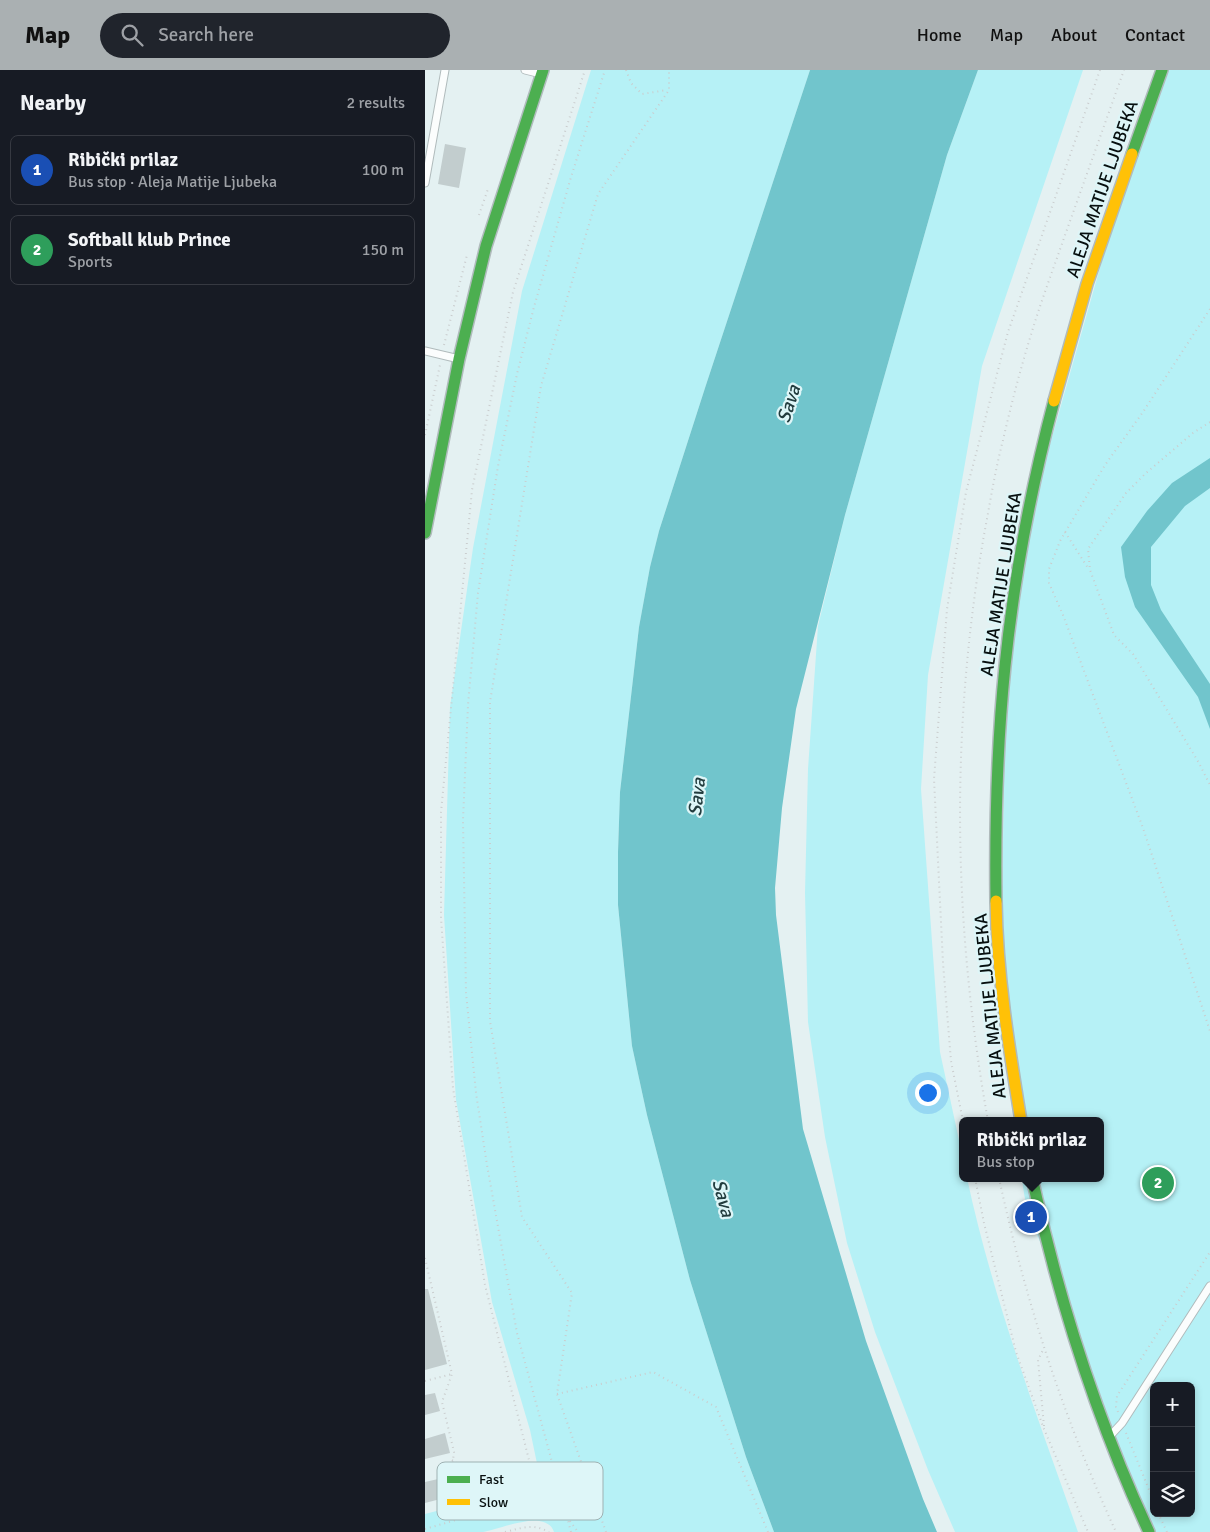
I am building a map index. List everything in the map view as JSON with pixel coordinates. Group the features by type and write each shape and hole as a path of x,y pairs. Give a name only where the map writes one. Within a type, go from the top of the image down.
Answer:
{"street":[{"name":"ALEJA MATIJE LJUBEKA","path":"1020,1117 1010,1057 997,938 995,811 1001,709 1008,636 1021,550 1038,469 1059,385 1088,283 1162,70"},
{"path":"425,533 459,359 485,246 543,72"},
{"path":"1033,1182 1068,1319 1126,1485 1149,1532"}],"lane":[{"path":"425,183 445,70"},
{"path":"525,70 543,72"},
{"path":"425,351 459,359"},
{"path":"1109,1438 1122,1423 1210,1286"}],"path":[{"path":"529,1462 485,1285 453,1088 441,918 441,812 472,490 513,292 585,70"},
{"path":"552,1462 517,1332 481,1129 466,994 463,820 468,705 479,593 498,466 517,374 534,307 571,177 605,70"},
{"path":"626,70 631,83 642,94 669,90"},
{"path":"581,1462 557,1394 572,1293 522,1217 489,1021 490,702 540,396 547,368 597,194 669,90 669,70"},
{"path":"962,1117 951,1061 943,963 934,779 947,609 966,492 1008,332 1100,70"},
{"path":"1210,309 1143,412 1105,465 1065,532 1049,569 1049,583 1063,614 1143,828 1210,1030"},
{"path":"425,435 441,361"},
{"path":"1090,570 1088,549 1126,493 1146,473 1193,433 1210,422"},
{"path":"1065,532 1090,570 1114,635 1133,654 1199,763 1210,785"},
{"path":"976,1182 1016,1352 1044,1429 1088,1532"},
{"path":"1000,1182 1008,1220 1044,1348 1070,1420 1116,1532"},
{"path":"425,1258 452,1374 442,1402 454,1452 453,1460 456,1462"},
{"path":"1044,1348 1037,1360 1044,1429"},
{"path":"557,1394 653,1372 716,1407 768,1532"},
{"path":"425,1381 452,1374"},
{"path":"1161,1517 1167,1532"},
{"path":"425,1529 456,1520"},
{"path":"567,1520 571,1532"},
{"path":"569,1520 578,1532"},
{"path":"602,1520 606,1532"},
{"path":"505,1532 526,1527 539,1527 549,1532"}],"shaded area":[{"path":"591,70 810,70 705,388 659,531 650,567 639,627 620,792 618,852 618,905 632,1046 647,1115 690,1280 746,1457 774,1532 554,1532 549,1525 542,1521 533,1521 511,1524 483,1532 425,1532 425,1514 437,1511 437,1520 603,1520 603,1462 537,1462 530,1430 492,1302 456,1100 444,915 450,707 473,548 522,291"},
{"path":"978,70 1083,70 982,366 928,675 921,789 940,1052 959,1140 959,1182 968,1182 1003,1313 1078,1532 955,1532 928,1470 875,1332 847,1243 825,1137 808,1022 805,893 808,769 818,626 845,515 947,155"},
{"path":"1156,70 1210,70 1210,1532 1143,1532 1026,1204 1022,1182 1104,1182 1104,1117 1013,1117 1000,1027 1007,596"}],"water":[{"name":"Sava","path":"810,70 978,70 947,155 845,515 796,709 782,808 775,888 776,915 803,1129 866,1341 923,1499 937,1532 774,1532 746,1457 690,1280 647,1115 632,1046 618,905 620,792 639,627 650,567 659,531 705,388"},
{"path":"1210,458 1210,488 1185,506 1151,547 1151,585 1161,610 1210,684 1210,729 1198,697 1135,607 1125,577 1121,547 1147,511 1172,483"}],"building":[{"path":"445,144 466,148 459,188 438,184"},
{"path":"425,1289 428,1289 447,1364 425,1370"},
{"path":"435,1393 440,1411 425,1415 425,1395"},
{"path":"445,1433 450,1453 425,1459 425,1439"},
{"path":"437,1479 437,1500 425,1503 425,1482"}],"traffic: fast":[{"path":"425,533 459,359 486,246 543,70"},
{"path":"1132,154 1162,70"},
{"path":"996,901 998,754 1009,633 1024,533 1054,401"},
{"path":"1033,1182 1054,1269 1081,1358 1112,1446 1149,1532"}],"traffic: slow":[{"path":"1054,401 1087,284 1132,154"},
{"path":"996,901 1001,984 1020,1117"}],"place":[{"name":"Softball klub Prince","path":"1158,1183"},
{"name":"Ribički prilaz","path":"1031,1217"}]}
